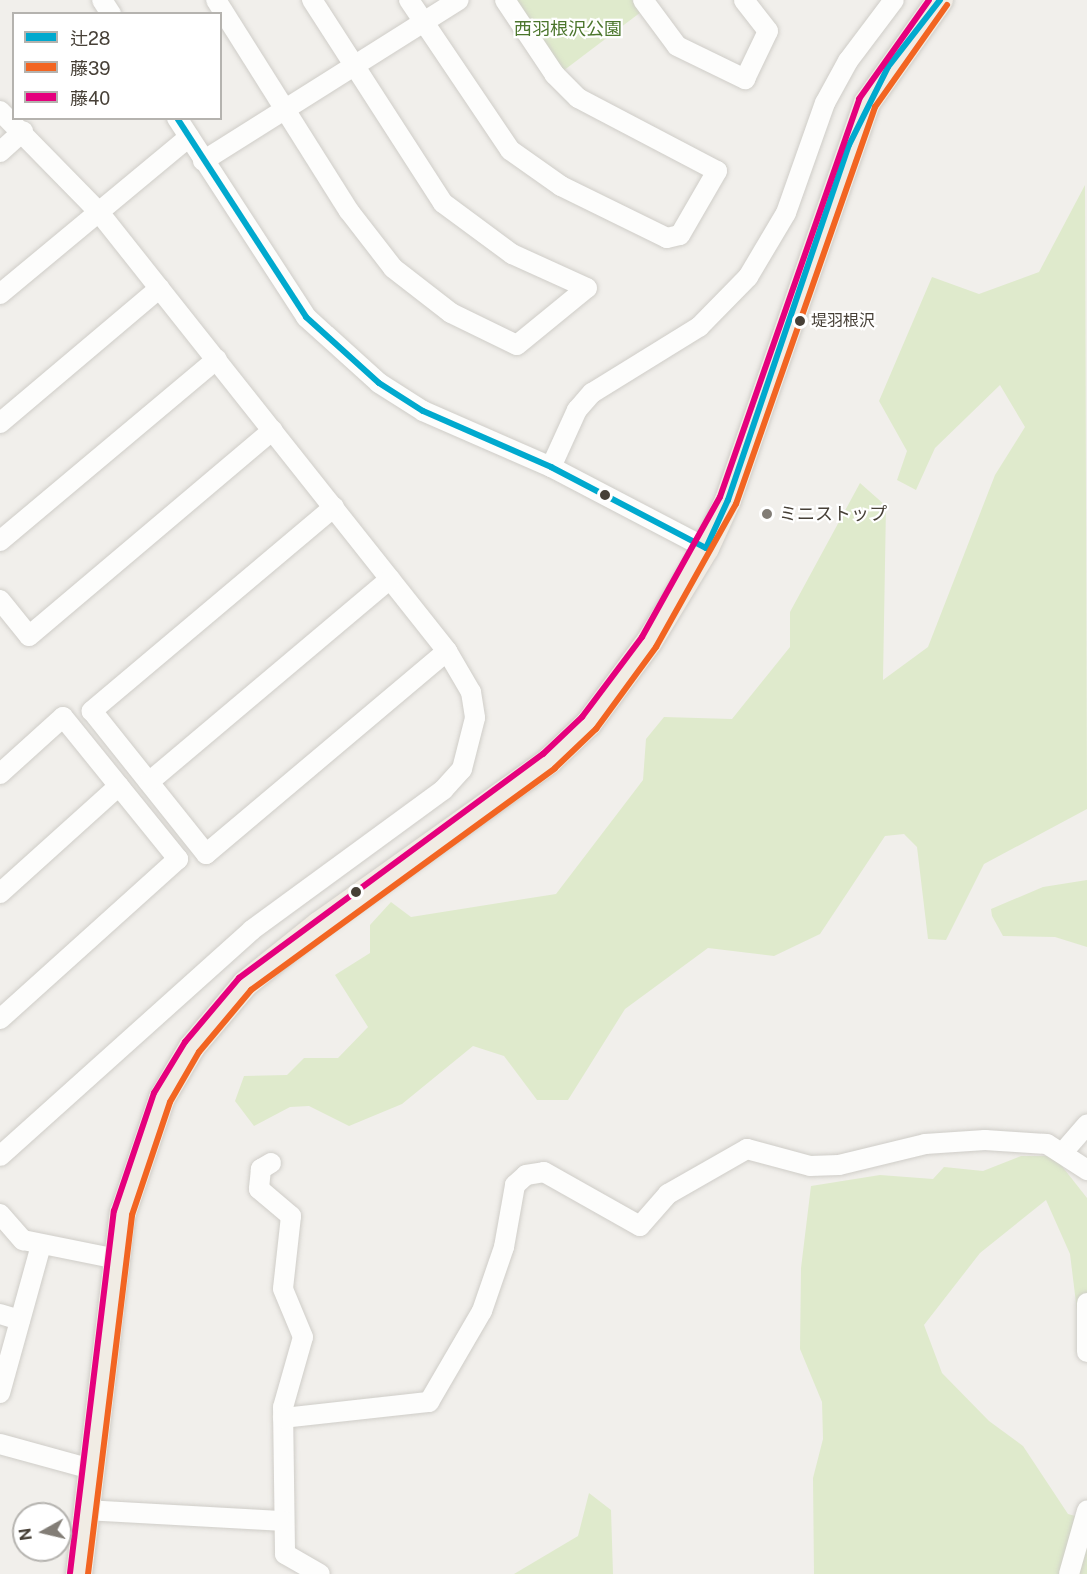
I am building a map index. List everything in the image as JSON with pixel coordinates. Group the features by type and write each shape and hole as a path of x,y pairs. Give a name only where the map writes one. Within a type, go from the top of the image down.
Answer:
{"main road":[{"path":"79,1574 117,1259 137,1162 162,1098 192,1047 245,984 320,924 549,761 589,723 649,642 706,548 728,500 849,145 888,67 940,0"}],"street":[{"path":"216,0 349,212 393,268 451,313 517,345 587,288 512,254 443,203 312,0"},
{"path":"408,0 510,150 561,186 667,237 680,236 717,171 578,98 555,75 505,0"},
{"path":"203,161 459,0"},
{"path":"643,0 677,46 745,79 768,31 744,0"},
{"path":"551,467 577,410 592,393 699,327 748,277 786,213 825,103 848,60 894,0"},
{"path":"0,111 23,131 98,211 447,651 471,692 475,718 462,769 443,790 252,930 4,1144"},
{"path":"178,120 306,317 338,349 423,411 551,467 706,548"},
{"path":"0,152 23,131"},
{"path":"0,294 189,137"},
{"path":"0,423 160,288"},
{"path":"0,542 217,359"},
{"path":"0,600 29,636 273,430"},
{"path":"334,507 92,711 206,854 447,651"},
{"path":"149,782 390,579"},
{"path":"0,774 63,717 178,859 0,1019"},
{"path":"0,893 119,786"},
{"path":"1064,1151 1087,1125"},
{"path":"283,1418 429,1402 482,1311 504,1247 515,1185 526,1175 544,1172 640,1226 675,1189 747,1149 810,1166 839,1165 954,1141 1047,1144 1064,1151 1087,1170"},
{"path":"271,1163 261,1169 259,1189 291,1216 283,1289 303,1337 287,1383 283,1418 285,1554 320,1574"},
{"path":"0,1214 23,1240 117,1259"},
{"path":"0,1393 40,1245"},
{"path":"1087,1303 1087,1352"},
{"path":"0,1314 20,1320"},
{"path":"0,1444 91,1468"},
{"path":"86,1510 284,1521"},
{"path":"1069,1574 1087,1511"}],"green space":[{"name":"西羽根沢公園","path":"514,0 632,0 641,12 563,71"},
{"path":"1085,185 1087,809 984,864 946,940 928,939 917,847 904,834 885,836 820,934 774,956 708,948 625,1009 568,1100 537,1100 504,1056 473,1046 402,1104 349,1126 309,1106 290,1107 254,1126 235,1101 244,1076 287,1075 304,1058 338,1058 368,1027 335,975 370,953 370,925 391,902 411,917 556,894 643,780 646,739 664,717 732,719 790,647 790,612 860,483 886,506 883,680 928,647 995,475 1025,427 1000,385 935,448 916,490 897,480 907,451 879,401 932,277 979,294 1039,272"},
{"path":"1087,880 1087,947 1055,937 1003,936 992,916 991,909 1043,887"},
{"path":"1021,1156 1054,1156 1087,1198 1087,1341 1079,1327 1070,1254 1046,1200 980,1253 924,1325 942,1373 989,1421 1023,1446 1068,1514 1087,1519 1087,1574 814,1574 813,1478 823,1439 822,1402 800,1349 801,1268 811,1186 880,1175 933,1179 944,1167 983,1171"},
{"path":"589,1493 611,1510 613,1574 514,1574 578,1536"}],"transit line":[{"name":"藤40","path":"70,1573 114,1211 154,1093 185,1042 239,978 543,754 582,717 642,637 720,497 859,99 929,0"},
{"name":"辻28","path":"706,548 728,500 849,145 888,67 940,0"},
{"name":"藤39","path":"88,1574 132,1215 170,1102 199,1052 251,990 555,768 596,729 656,647 736,504 875,107 947,5"},
{"name":"辻28","path":"178,120 306,317 379,383 423,411 551,467 706,548"}],"place":[{"name":"堤羽根沢","path":"800,321"},
{"name":"ミニストップ","path":"767,514"}]}
